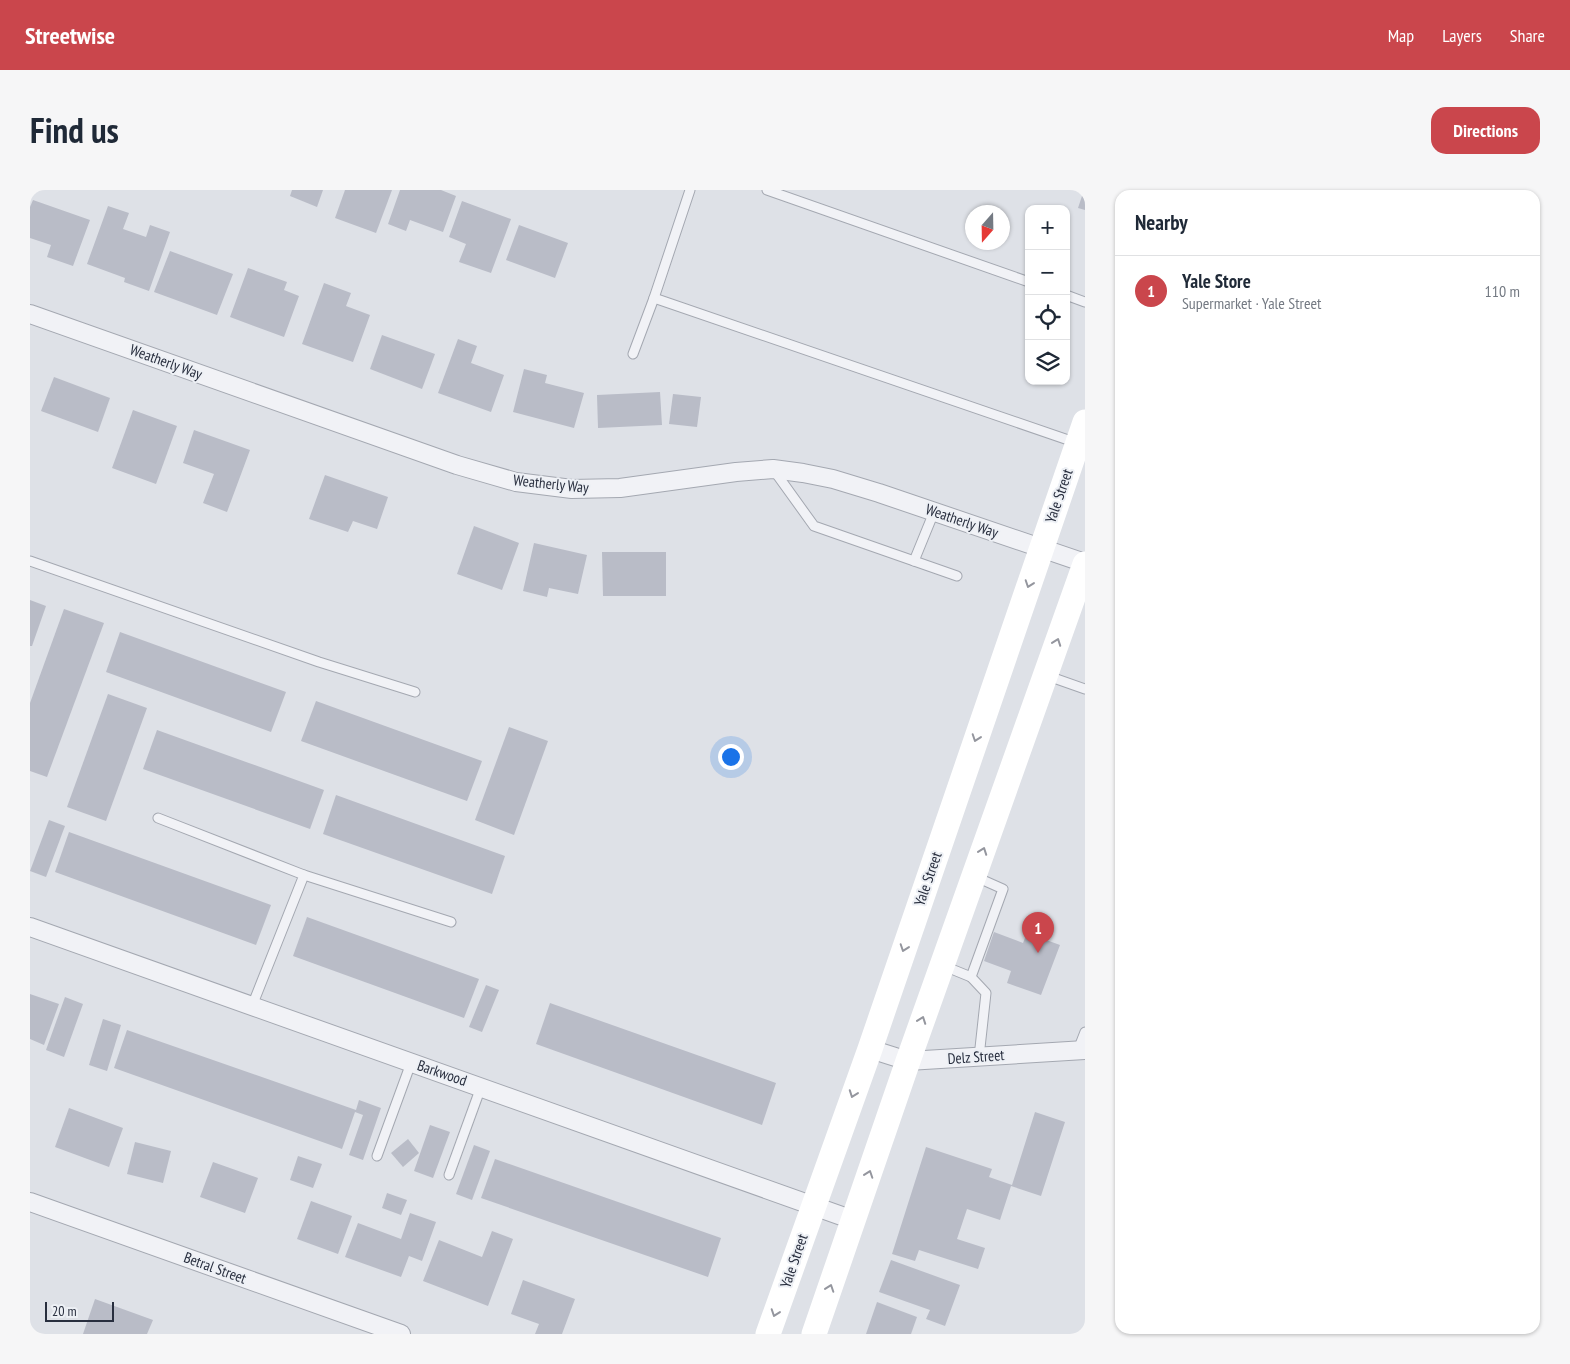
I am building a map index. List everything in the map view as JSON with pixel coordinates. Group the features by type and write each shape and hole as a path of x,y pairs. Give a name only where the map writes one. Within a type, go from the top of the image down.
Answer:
{"main road":[{"name":"Yale Street","path":"768,1334 870,1048 1081,433"},
{"path":"814,1334 942,965 1085,564"}],"street":[{"name":"Weatherly Way","path":"30,314 457,465 516,482 572,489 620,488 736,472 773,469 833,479 1085,564"},
{"name":"Barkwood","path":"30,927 853,1220"},
{"name":"Delz Street","path":"870,1048 908,1062 1082,1050"},
{"name":"Betral Street","path":"30,1202 401,1334"}],"lane":[{"path":"633,354 690,190"},
{"path":"767,190 1025,281"},
{"path":"1070,296 1085,302"},
{"path":"654,298 1081,433"},
{"path":"773,469 814,526 957,576"},
{"path":"914,561 934,512"},
{"path":"30,561 319,662 415,692"},
{"path":"1046,675 1085,689"},
{"path":"158,818 304,875 451,922"},
{"path":"252,1006 304,875"},
{"path":"971,977 1003,889 974,876"},
{"path":"942,965 971,977 986,993 979,1057"},
{"path":"1082,1050 1085,1032"},
{"path":"377,1156 411,1063"},
{"path":"449,1174 481,1087"}],"building":[{"path":"292,190 323,190 317,207 290,196"},
{"path":"345,190 392,190 376,233 335,218"},
{"path":"400,190 441,190 456,196 443,232 410,220 406,231 388,224"},
{"path":"1085,190 1085,210 1078,208"},
{"path":"33,200 90,220 73,266 47,257 51,245 30,238 30,207"},
{"path":"462,201 511,219 491,273 459,262 466,244 449,237"},
{"path":"108,206 129,213 123,229 146,237 150,225 170,232 149,291 124,282 125,278 87,264"},
{"path":"519,225 568,243 555,278 506,260"},
{"path":"170,251 233,274 217,315 154,292"},
{"path":"248,268 287,282 284,290 299,296 284,337 230,317"},
{"path":"324,283 351,293 346,306 370,315 353,362 302,344"},
{"path":"382,335 435,354 422,389 370,369"},
{"path":"458,339 477,346 471,363 504,375 491,412 438,393"},
{"path":"524,369 547,375 545,383 584,393 574,428 513,412"},
{"path":"54,377 110,398 98,432 41,411"},
{"path":"660,392 662,425 598,428 597,395"},
{"path":"673,394 701,397 697,427 669,424"},
{"path":"133,410 177,426 156,484 112,468"},
{"path":"194,430 250,450 227,512 203,503 214,474 183,463"},
{"path":"325,475 388,497 377,529 353,521 348,532 309,519"},
{"path":"474,526 519,543 502,590 457,574"},
{"path":"534,543 587,555 578,594 549,588 547,597 523,591"},
{"path":"602,552 666,552 666,596 603,596"},
{"path":"30,600 46,606 32,646 30,646"},
{"path":"64,609 104,623 47,777 30,771 30,703"},
{"path":"120,632 286,692 271,732 106,672"},
{"path":"108,694 147,708 106,821 67,807"},
{"path":"316,701 482,761 467,801 301,741"},
{"path":"509,727 548,741 514,835 475,820"},
{"path":"157,730 324,790 310,829 143,769"},
{"path":"336,795 505,856 492,894 323,834"},
{"path":"49,820 65,826 46,877 30,871"},
{"path":"69,832 271,905 256,945 55,872"},
{"path":"307,917 479,979 464,1018 293,956"},
{"path":"994,932 1023,943 1027,933 1060,945 1041,995 1007,983 1011,971 984,961"},
{"path":"486,985 499,990 482,1032 469,1027"},
{"path":"30,994 59,1004 44,1045 30,1039"},
{"path":"65,997 83,1004 64,1057 46,1050"},
{"path":"550,1003 776,1083 762,1125 536,1044"},
{"path":"103,1019 121,1025 107,1071 89,1065"},
{"path":"127,1030 356,1110 359,1100 381,1108 363,1160 349,1155 363,1115 355,1112 342,1149 114,1068"},
{"path":"69,1108 123,1128 109,1167 55,1147"},
{"path":"1035,1112 1065,1122 1041,1196 1011,1186 1000,1220 967,1209 957,1239 985,1248 978,1269 919,1250 915,1261 892,1254 926,1147 992,1169 989,1177 1012,1185"},
{"path":"430,1125 450,1132 433,1178 414,1171"},
{"path":"408,1139 419,1153 403,1167 391,1153"},
{"path":"135,1142 171,1151 163,1183 127,1174"},
{"path":"474,1145 490,1151 472,1200 456,1194"},
{"path":"298,1156 322,1164 313,1188 290,1180"},
{"path":"495,1159 721,1238 708,1277 481,1198"},
{"path":"213,1162 258,1178 245,1213 200,1197"},
{"path":"387,1193 407,1200 401,1215 382,1208"},
{"path":"311,1201 352,1216 338,1254 297,1239"},
{"path":"410,1213 436,1222 422,1261 409,1256 401,1277 345,1257 358,1223 401,1239"},
{"path":"492,1231 513,1239 488,1306 423,1281 439,1240 482,1257"},
{"path":"891,1260 960,1285 945,1326 926,1319 930,1310 879,1292"},
{"path":"523,1280 575,1299 562,1334 535,1334 539,1324 511,1314"},
{"path":"95,1299 153,1320 147,1334 83,1334"},
{"path":"877,1302 917,1317 911,1334 866,1334"}],"place":[{"name":"Yale Store","path":"1038,953"}]}
